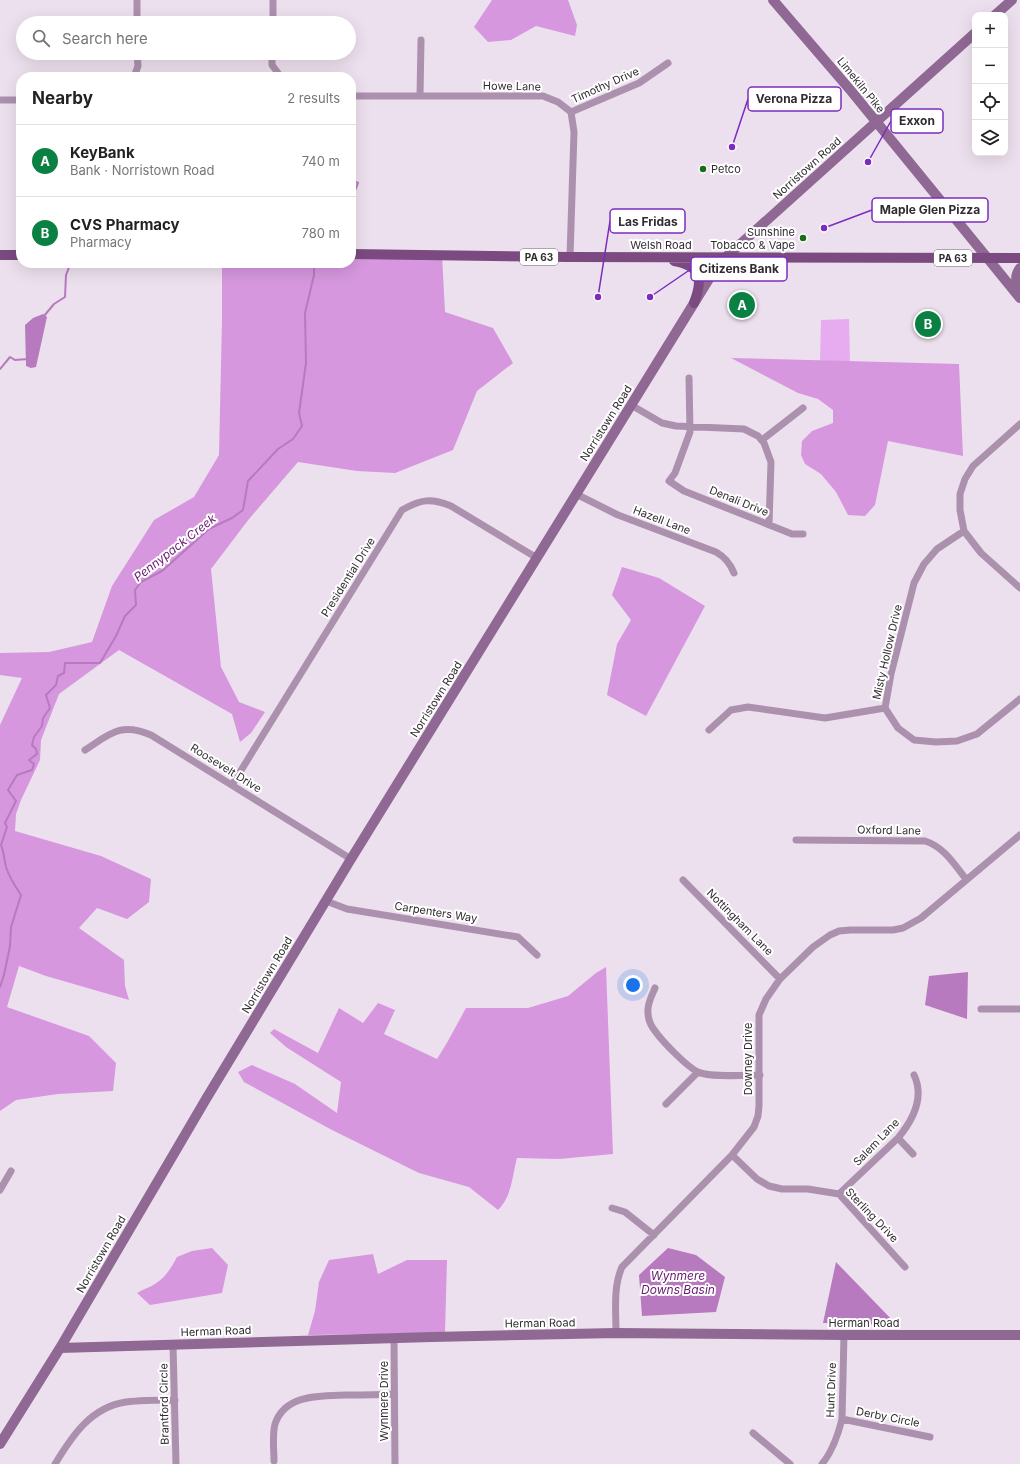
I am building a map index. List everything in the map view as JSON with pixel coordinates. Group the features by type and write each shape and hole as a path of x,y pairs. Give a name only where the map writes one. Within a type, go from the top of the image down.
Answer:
{"main road":[{"name":"Limekiln Pike","path":"773,0 875,121 1020,298"},
{"path":"998,12 1012,0"},
{"name":"Norristown Road","path":"0,1444 60,1348 206,1098 351,859 712,274 726,257 875,121 972,36"},
{"name":"Welsh Road","path":"356,254 570,257 1020,258"},
{"path":"0,255 16,255"},
{"path":"638,257 690,265 698,276 699,284 694,303"},
{"path":"1020,268 1016,274 1016,282 1020,291"},
{"name":"Herman Road","path":"60,1348 616,1333 1020,1335"}],"street":[{"path":"137,0 137,16"},
{"path":"273,0 273,16"},
{"path":"420,96 421,40"},
{"path":"136,72 138,66 138,60"},
{"path":"272,60 272,65 277,72"},
{"name":"Timothy Drive","path":"570,112 639,84 668,63"},
{"name":"Howe Lane","path":"356,96 543,96 558,102 570,112"},
{"path":"0,100 16,100"},
{"path":"570,112 574,132 570,257"},
{"path":"689,378 690,427"},
{"path":"631,405 662,423 676,426 744,429 751,431 762,440 770,462 769,525"},
{"path":"762,440 803,408"},
{"path":"1020,424 973,466 965,479 960,494 960,510 964,531 981,553 1020,588"},
{"name":"Denali Drive","path":"690,427 688,439 675,473 669,481 684,491 769,525 792,534 803,534"},
{"name":"Hazell Lane","path":"576,494 618,515 716,552 723,556 730,564 734,573"},
{"name":"Presidential Drive","path":"232,785 402,510 421,501 438,501 451,506 537,558"},
{"name":"Misty Hollow Drive","path":"964,531 937,549 924,564 914,584 891,674 885,708 898,728 914,740 936,742 957,741 977,734 1020,699"},
{"path":"709,730 731,710 748,707 825,718 885,708"},
{"name":"Roosevelt Drive","path":"85,750 115,732 133,729 151,735 351,859"},
{"name":"Downey Drive","path":"616,1333 616,1286 622,1267 732,1155 749,1135 758,1116 760,1075 759,1015 766,998 780,979 813,947 838,931 893,930 903,928 921,918 1020,835"},
{"name":"Oxford Lane","path":"796,840 925,841 945,852 966,879"},
{"name":"Nottingham Lane","path":"683,880 780,979"},
{"name":"Carpenters Way","path":"326,901 347,909 518,936 537,955"},
{"path":"655,988 648,1006 651,1024 656,1032 686,1063 698,1072 711,1075 760,1075"},
{"path":"982,1009 1020,1009"},
{"path":"666,1104 698,1072"},
{"name":"Salem Lane","path":"839,1194 898,1138 910,1121 917,1107 918,1086 914,1076"},
{"path":"898,1138 913,1154"},
{"name":"Sterling Drive","path":"732,1155 756,1179 769,1186 782,1189 808,1189 839,1194 905,1267"},
{"path":"0,1190 12,1171"},
{"path":"612,1208 625,1212 654,1235"},
{"name":"Hunt Drive","path":"822,1464 834,1444 840,1430 842,1419 844,1335"},
{"name":"Wynmere Drive","path":"394,1338 395,1464"},
{"name":"Brantford Circle","path":"173,1344 176,1464"},
{"path":"274,1461 274,1432 276,1424 283,1411 294,1402 311,1396 394,1394"},
{"path":"55,1464 76,1432 83,1424 99,1412 126,1402 175,1400"},
{"name":"Derby Circle","path":"842,1419 930,1437"},
{"path":"752,1433 790,1464"}],"shaded area":[{"path":"492,0 568,0 577,25 575,36 536,26 511,40 488,42 474,27"},
{"path":"356,254 442,255 445,312 493,328 513,363 477,391 453,450 395,473 357,471 298,462 249,519 211,569 221,667 239,702 265,712 251,733 240,742 232,714 119,650 59,694 41,740 40,760 16,814 15,831 101,856 151,879 149,902 127,919 97,908 79,928 124,960 125,986 129,1000 46,976 19,966 7,1007 89,1036 116,1063 113,1091 58,1094 16,1100 0,1111 0,725 22,678 0,675 0,653 49,652 92,642 112,586 154,520 194,497 219,455 222,268 356,268"},
{"path":"849,319 850,362 820,361 821,320"},
{"path":"731,358 959,364 963,456 888,441 875,505 865,516 848,515 836,492 821,474 805,464 801,455 802,441 812,431 833,423 833,410 818,399 798,393"},
{"path":"622,567 659,578 705,606 646,716 607,695 617,644 631,620 612,595"},
{"path":"606,967 613,1154 559,1159 517,1158 509,1192 503,1205 498,1210 469,1187 419,1173 332,1130 244,1082 238,1072 252,1065 295,1084 337,1113 341,1082 286,1047 270,1033 274,1029 318,1053 339,1008 363,1023 378,1003 395,1010 384,1034 437,1059 466,1008 528,1008 568,996 596,973"},
{"path":"212,1248 228,1265 222,1293 150,1305 137,1293 159,1281 170,1269 177,1257 192,1251"},
{"path":"373,1254 378,1274 407,1260 447,1260 445,1333 308,1335 315,1311 319,1282 329,1260"}],"water":[{"path":"43,314 47,317 36,367 31,368 26,366 25,325 33,318"},
{"path":"968,972 967,1019 925,1005 929,976"},
{"name":"Wynmere Downs Basin","path":"668,1248 696,1255 725,1277 716,1312 642,1316 639,1275"},
{"path":"836,1262 897,1325 823,1323"}],"waterway":[{"name":"Pennypack Creek","path":"356,182 358,183 356,188"},
{"path":"44,316 54,304 65,297 66,275 69,268"},
{"name":"Pennypack Creek","path":"0,987 10,946 11,927 21,895 7,871 1,845 7,827 5,823 16,801 8,790 17,775 32,770 34,764 29,760 37,754 36,749 32,745 34,737 42,726 43,718 50,708 46,695 56,685 58,676 64,673 65,663 100,663 116,636 125,616 136,605 135,590 141,582 162,571 209,529 232,518 243,510 248,481 278,449 293,439 302,426 299,413 306,363 305,313 314,275 314,268"},
{"path":"0,369 10,357 15,360 28,359"}],"place":[{"name":"Verona Pizza","path":"732,147"},
{"name":"Exxon","path":"868,162"},
{"name":"Petco","path":"703,169"},
{"name":"Maple Glen Pizza","path":"824,228"},
{"name":"Sunshine Tobacco & Vape","path":"803,238"},
{"name":"Las Fridas","path":"598,297"},
{"name":"Citizens Bank","path":"650,297"},
{"name":"KeyBank","path":"742,305"},
{"name":"CVS Pharmacy","path":"928,324"}]}
